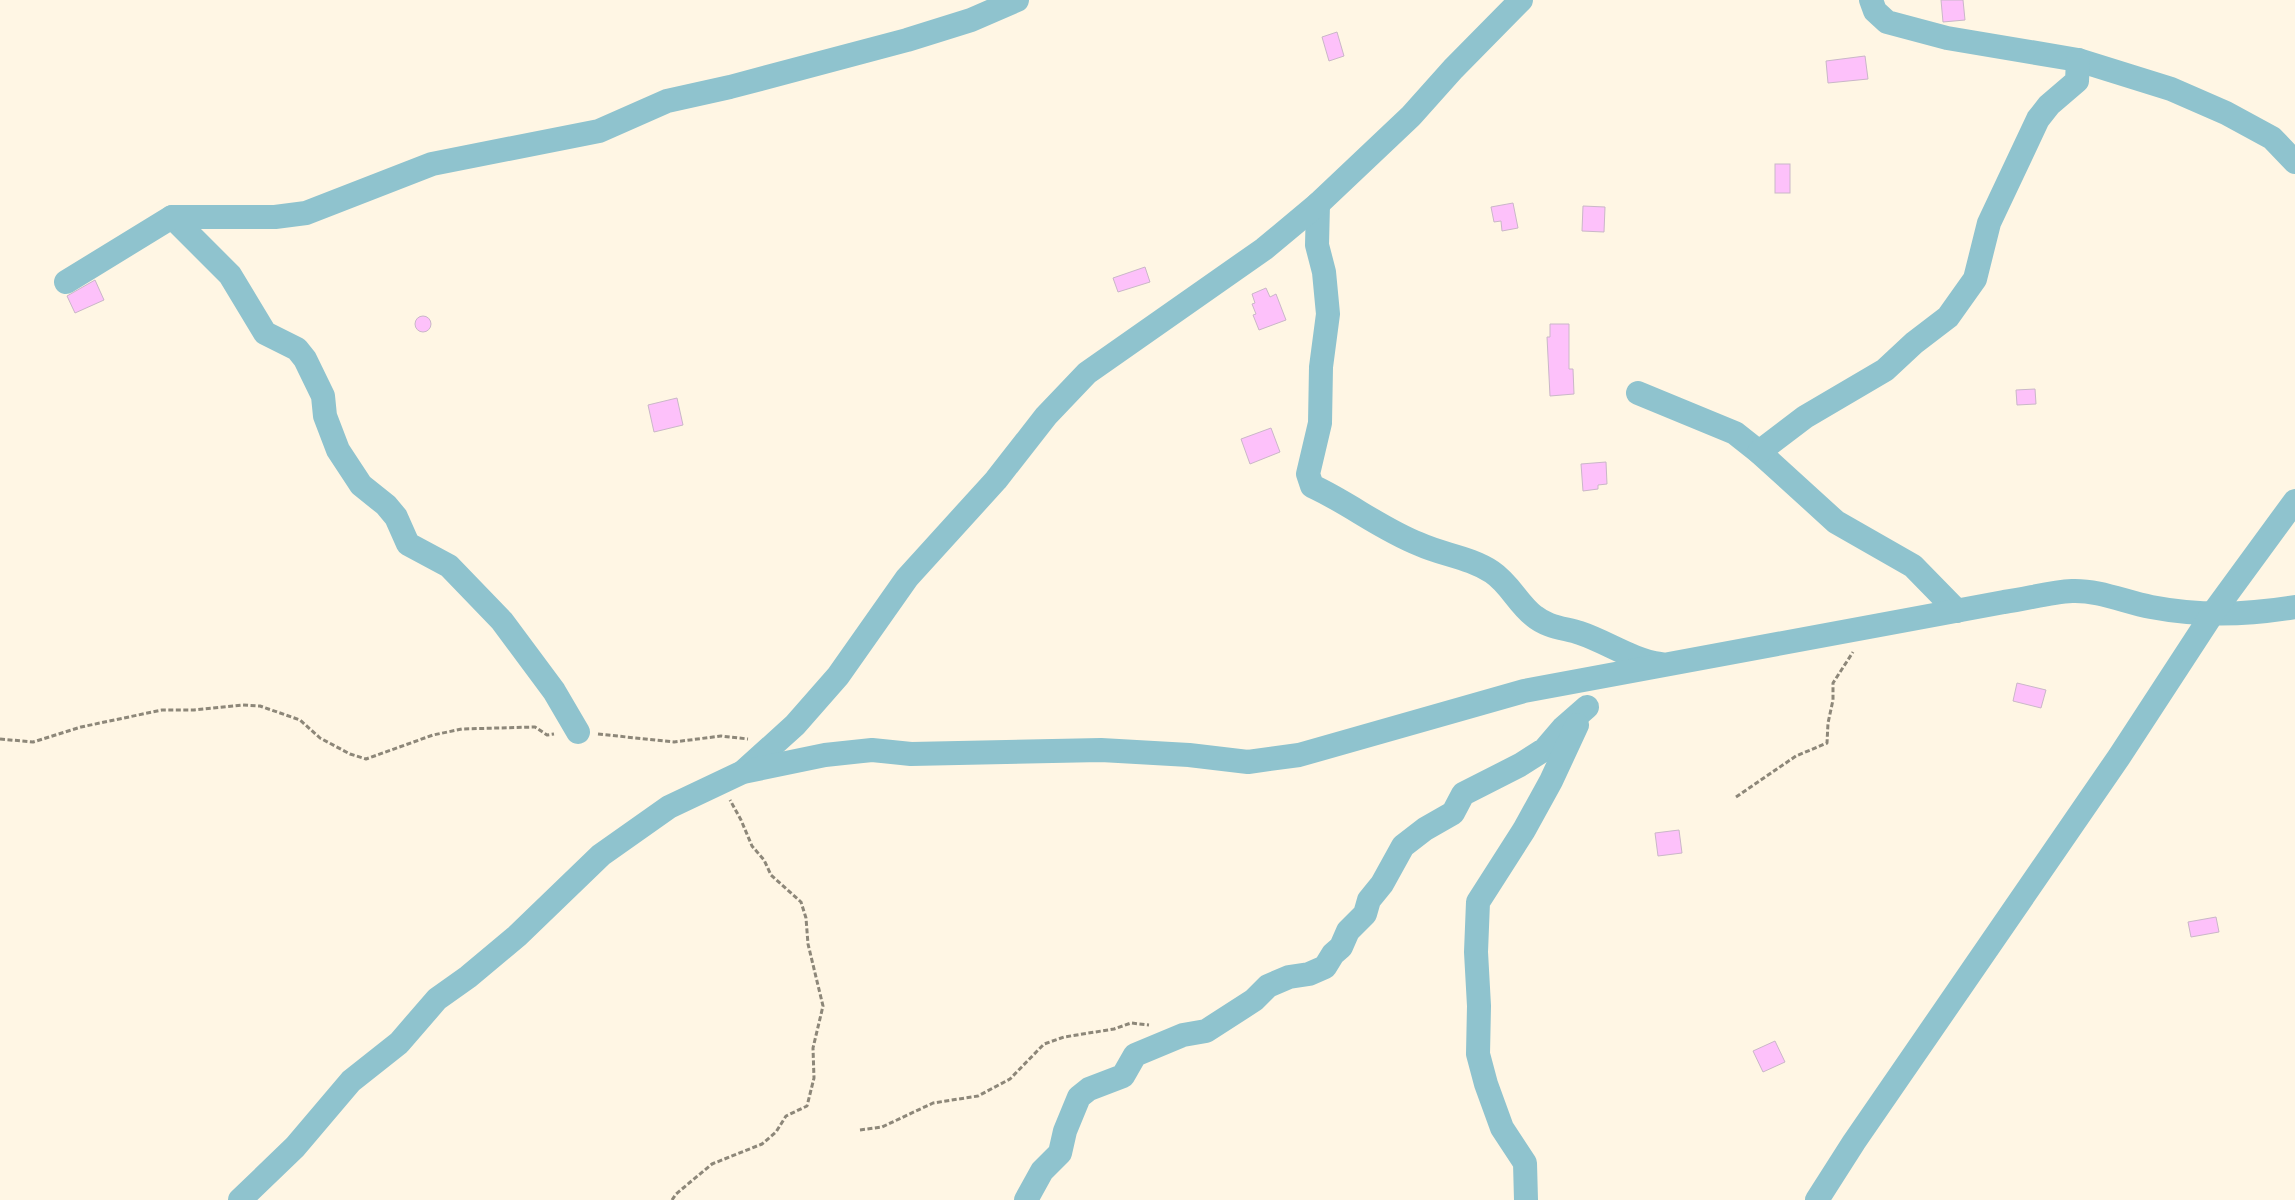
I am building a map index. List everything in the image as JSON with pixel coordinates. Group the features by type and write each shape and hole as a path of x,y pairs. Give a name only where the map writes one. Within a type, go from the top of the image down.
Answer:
{"street":[{"path":"66,282 172,217 275,217 306,212 432,164 599,131 667,101 730,87 907,40 971,20 1017,0"},
{"path":"743,772 795,725 838,676 907,578 996,480 1046,416 1087,373 1264,249 1318,204 1411,116 1453,69 1521,0"},
{"path":"1871,0 1876,11 1887,22 1947,38 2078,60 2171,89 2226,113 2272,138 2295,162"},
{"path":"1760,452 1805,417 1885,370 1914,343 1948,317 1975,279 1989,223 2038,119 2049,105 2077,81 2078,60"},
{"path":"1318,204 1317,245 1324,272 1328,314 1321,367 1320,423 1308,474 1312,486 1330,494 1396,534 1420,545 1462,557 1492,572 1507,584 1534,617 1550,626 1579,632 1648,662 1665,664"},
{"path":"172,217 230,275 265,333 297,349 306,359 322,396 325,416 338,450 360,485 386,504 396,517 408,544 449,566 502,621 554,691 578,732"},
{"path":"1638,393 1735,433 1760,452 1836,522 1913,566 1957,611"},
{"path":"1817,1200 1854,1142 2119,757 2213,613 2295,501"},
{"path":"240,1200 295,1147 350,1081 399,1043 436,999 517,936 601,855 669,807 743,772 825,755 872,750 911,754 1101,750 1189,755 1248,762 1298,755 1524,691 2073,591 2110,596 2151,607 2213,613 2260,613 2295,607"},
{"path":"1026,1200 1042,1171 1060,1153 1065,1131 1079,1097 1088,1089 1123,1076 1134,1055 1183,1034 1206,1031 1254,1000 1268,986 1289,977 1309,974 1325,967 1333,954 1341,947 1348,931 1365,914 1369,900 1382,884 1403,846 1426,828 1453,813 1463,794 1520,765 1545,749 1563,728 1588,707 1605,687 1611,675 1609,644"},
{"path":"1526,1200 1525,1163 1502,1128 1486,1084 1478,1054 1479,1006 1476,952 1478,902 1529,822 1588,707"}],"path":[{"path":"1736,797 1796,756 1827,743 1828,723 1833,700 1833,683 1869,628"},
{"path":"0,739 33,742 81,727 162,710 194,710 243,705 260,706 300,720 320,738 350,754 366,759 433,735 462,729 535,727 547,735 578,732 674,742 721,736 776,742"},
{"path":"672,1200 676,1194 712,1164 762,1144 776,1132 786,1116 807,1106 814,1078 813,1048 823,1006 808,944 806,918 801,902 771,875 764,860 752,846 730,800 710,788"},
{"path":"860,1130 882,1127 933,1103 978,1096 1010,1079 1044,1044 1064,1037 1114,1029 1131,1023 1151,1025"}],"building":[{"path":"1941,0 1963,0 1965,20 1943,22"},
{"path":"1337,32 1344,56 1329,61 1322,37"},
{"path":"1865,56 1868,79 1828,83 1826,61"},
{"path":"1775,164 1790,164 1790,193 1775,193"},
{"path":"1513,203 1518,228 1502,231 1501,221 1494,222 1491,207"},
{"path":"1583,206 1605,207 1604,232 1582,231"},
{"path":"1145,267 1150,282 1118,292 1113,278"},
{"path":"95,280 104,300 75,313 67,296"},
{"path":"1266,288 1270,297 1276,294 1286,320 1259,330 1253,315 1256,314 1252,304 1255,303 1252,294"},
{"path":"423,316 429,318 431,324 429,330 423,332 417,330 415,324 417,318"},
{"path":"1550,324 1569,324 1569,369 1573,369 1574,394 1550,396 1547,337 1550,337"},
{"path":"2035,389 2036,404 2017,405 2016,390"},
{"path":"677,398 683,425 654,432 648,405"},
{"path":"1271,428 1280,452 1250,464 1241,439"},
{"path":"1606,462 1607,484 1598,485 1598,489 1583,491 1581,464"},
{"path":"2017,683 2046,690 2041,708 2013,701"},
{"path":"1679,830 1682,853 1658,856 1655,833"},
{"path":"2216,917 2219,932 2191,937 2188,922"},
{"path":"1775,1041 1785,1062 1763,1072 1753,1051"}]}
